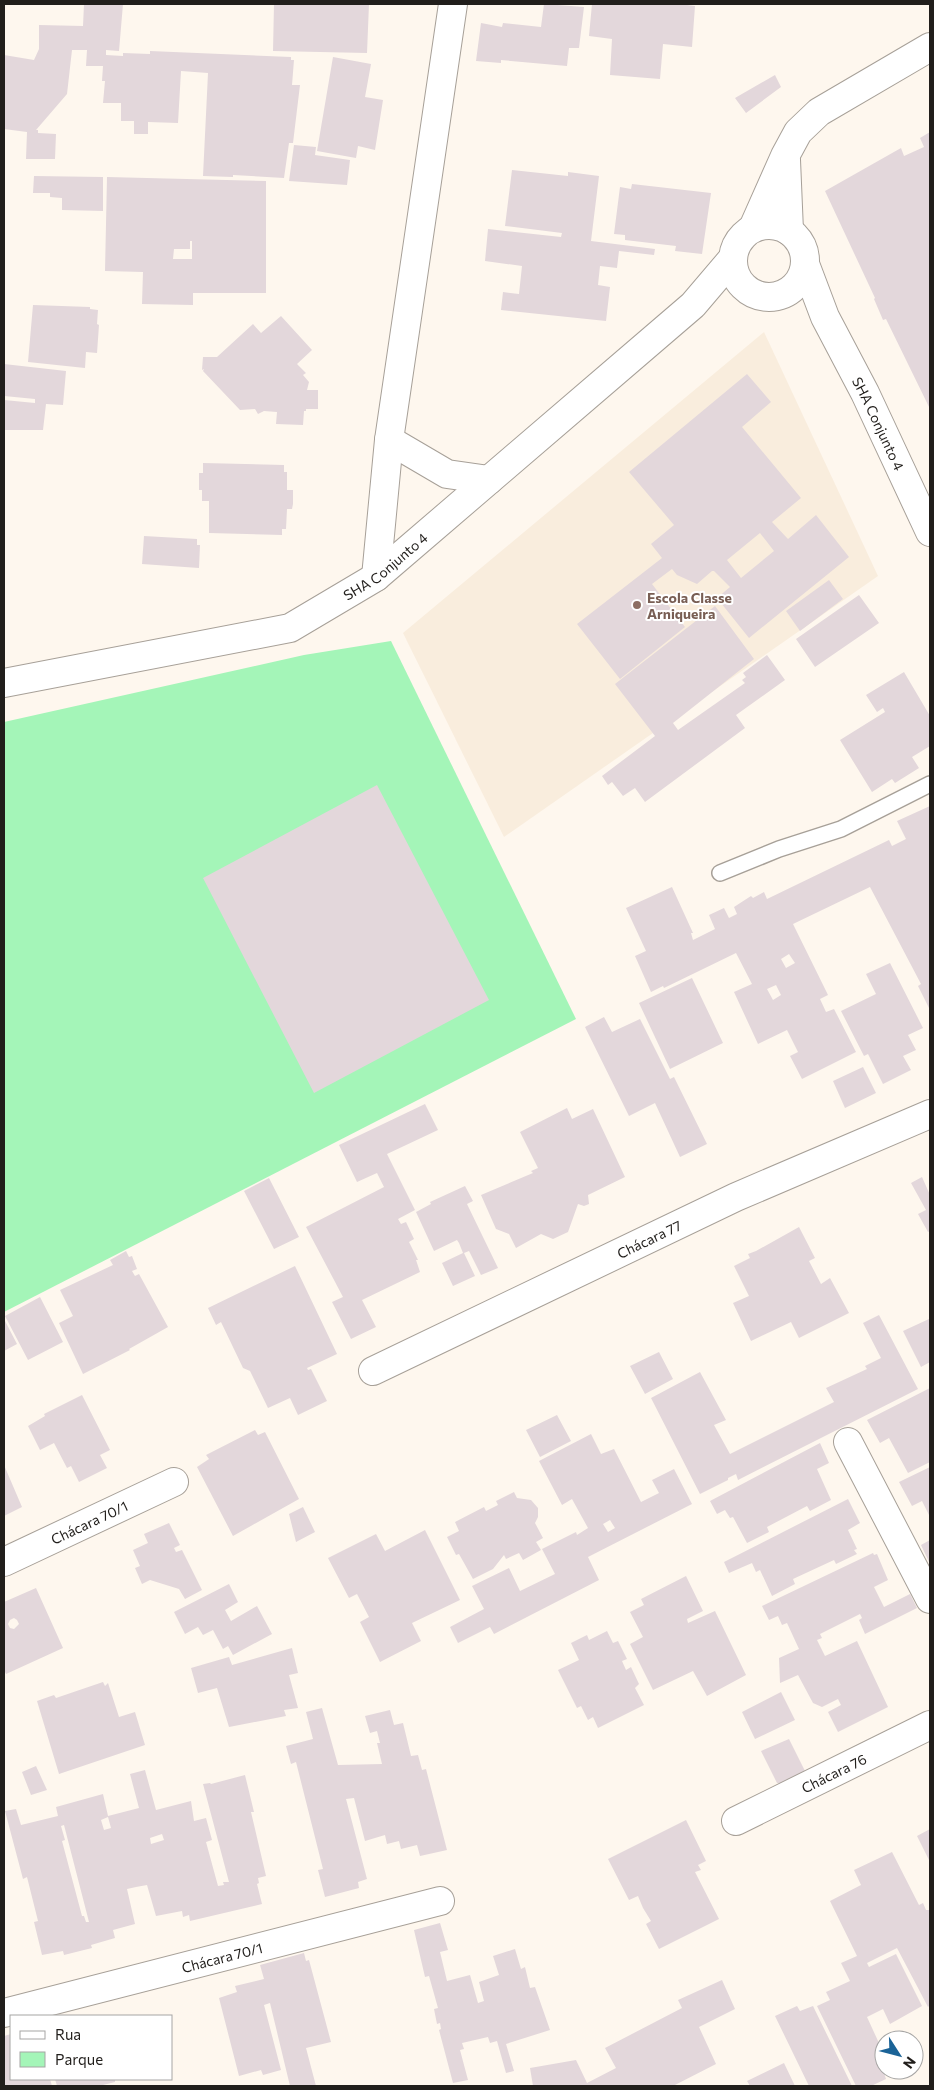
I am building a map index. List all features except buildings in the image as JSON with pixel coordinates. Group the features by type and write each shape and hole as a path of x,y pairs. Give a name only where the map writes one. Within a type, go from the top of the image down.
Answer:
{"street":[{"path":"376,577 389,440 453,4"},
{"path":"753,228 772,225 789,231 802,245 806,264 799,282 785,294 766,298 748,291 736,277 733,258 739,240 753,228 798,132 819,112 930,47"},
{"path":"786,156 789,231"},
{"name":"SHA Conjunto 4","path":"4,683 290,628 376,577 693,305 733,258"},
{"name":"SHA Conjunto 4","path":"806,264 825,317 865,393 930,532"},
{"name":"SHA Conjunto 4","path":"693,305 748,291"},
{"path":"785,294 825,317"},
{"path":"389,440 447,474 489,480"},
{"name":"Chácara 77","path":"373,1371 736,1197 930,1114"},
{"path":"848,1442 930,1599"},
{"name":"Chácara 70/1","path":"4,1562 174,1482"},
{"name":"Chácara 76","path":"736,1821 930,1726"},
{"name":"Chácara 70/1","path":"4,2013 440,1901"}],"lane":[{"path":"720,873 779,849 841,829 930,784"}],"shaded area":[{"name":"Escola Classe Arniqueira","path":"764,332 878,576 504,837 403,633"}],"green space":[{"path":"391,641 576,1019 4,1312 4,722 304,655"}],"place":[{"name":"Escola Classe Arniqueira","path":"637,605"}]}
